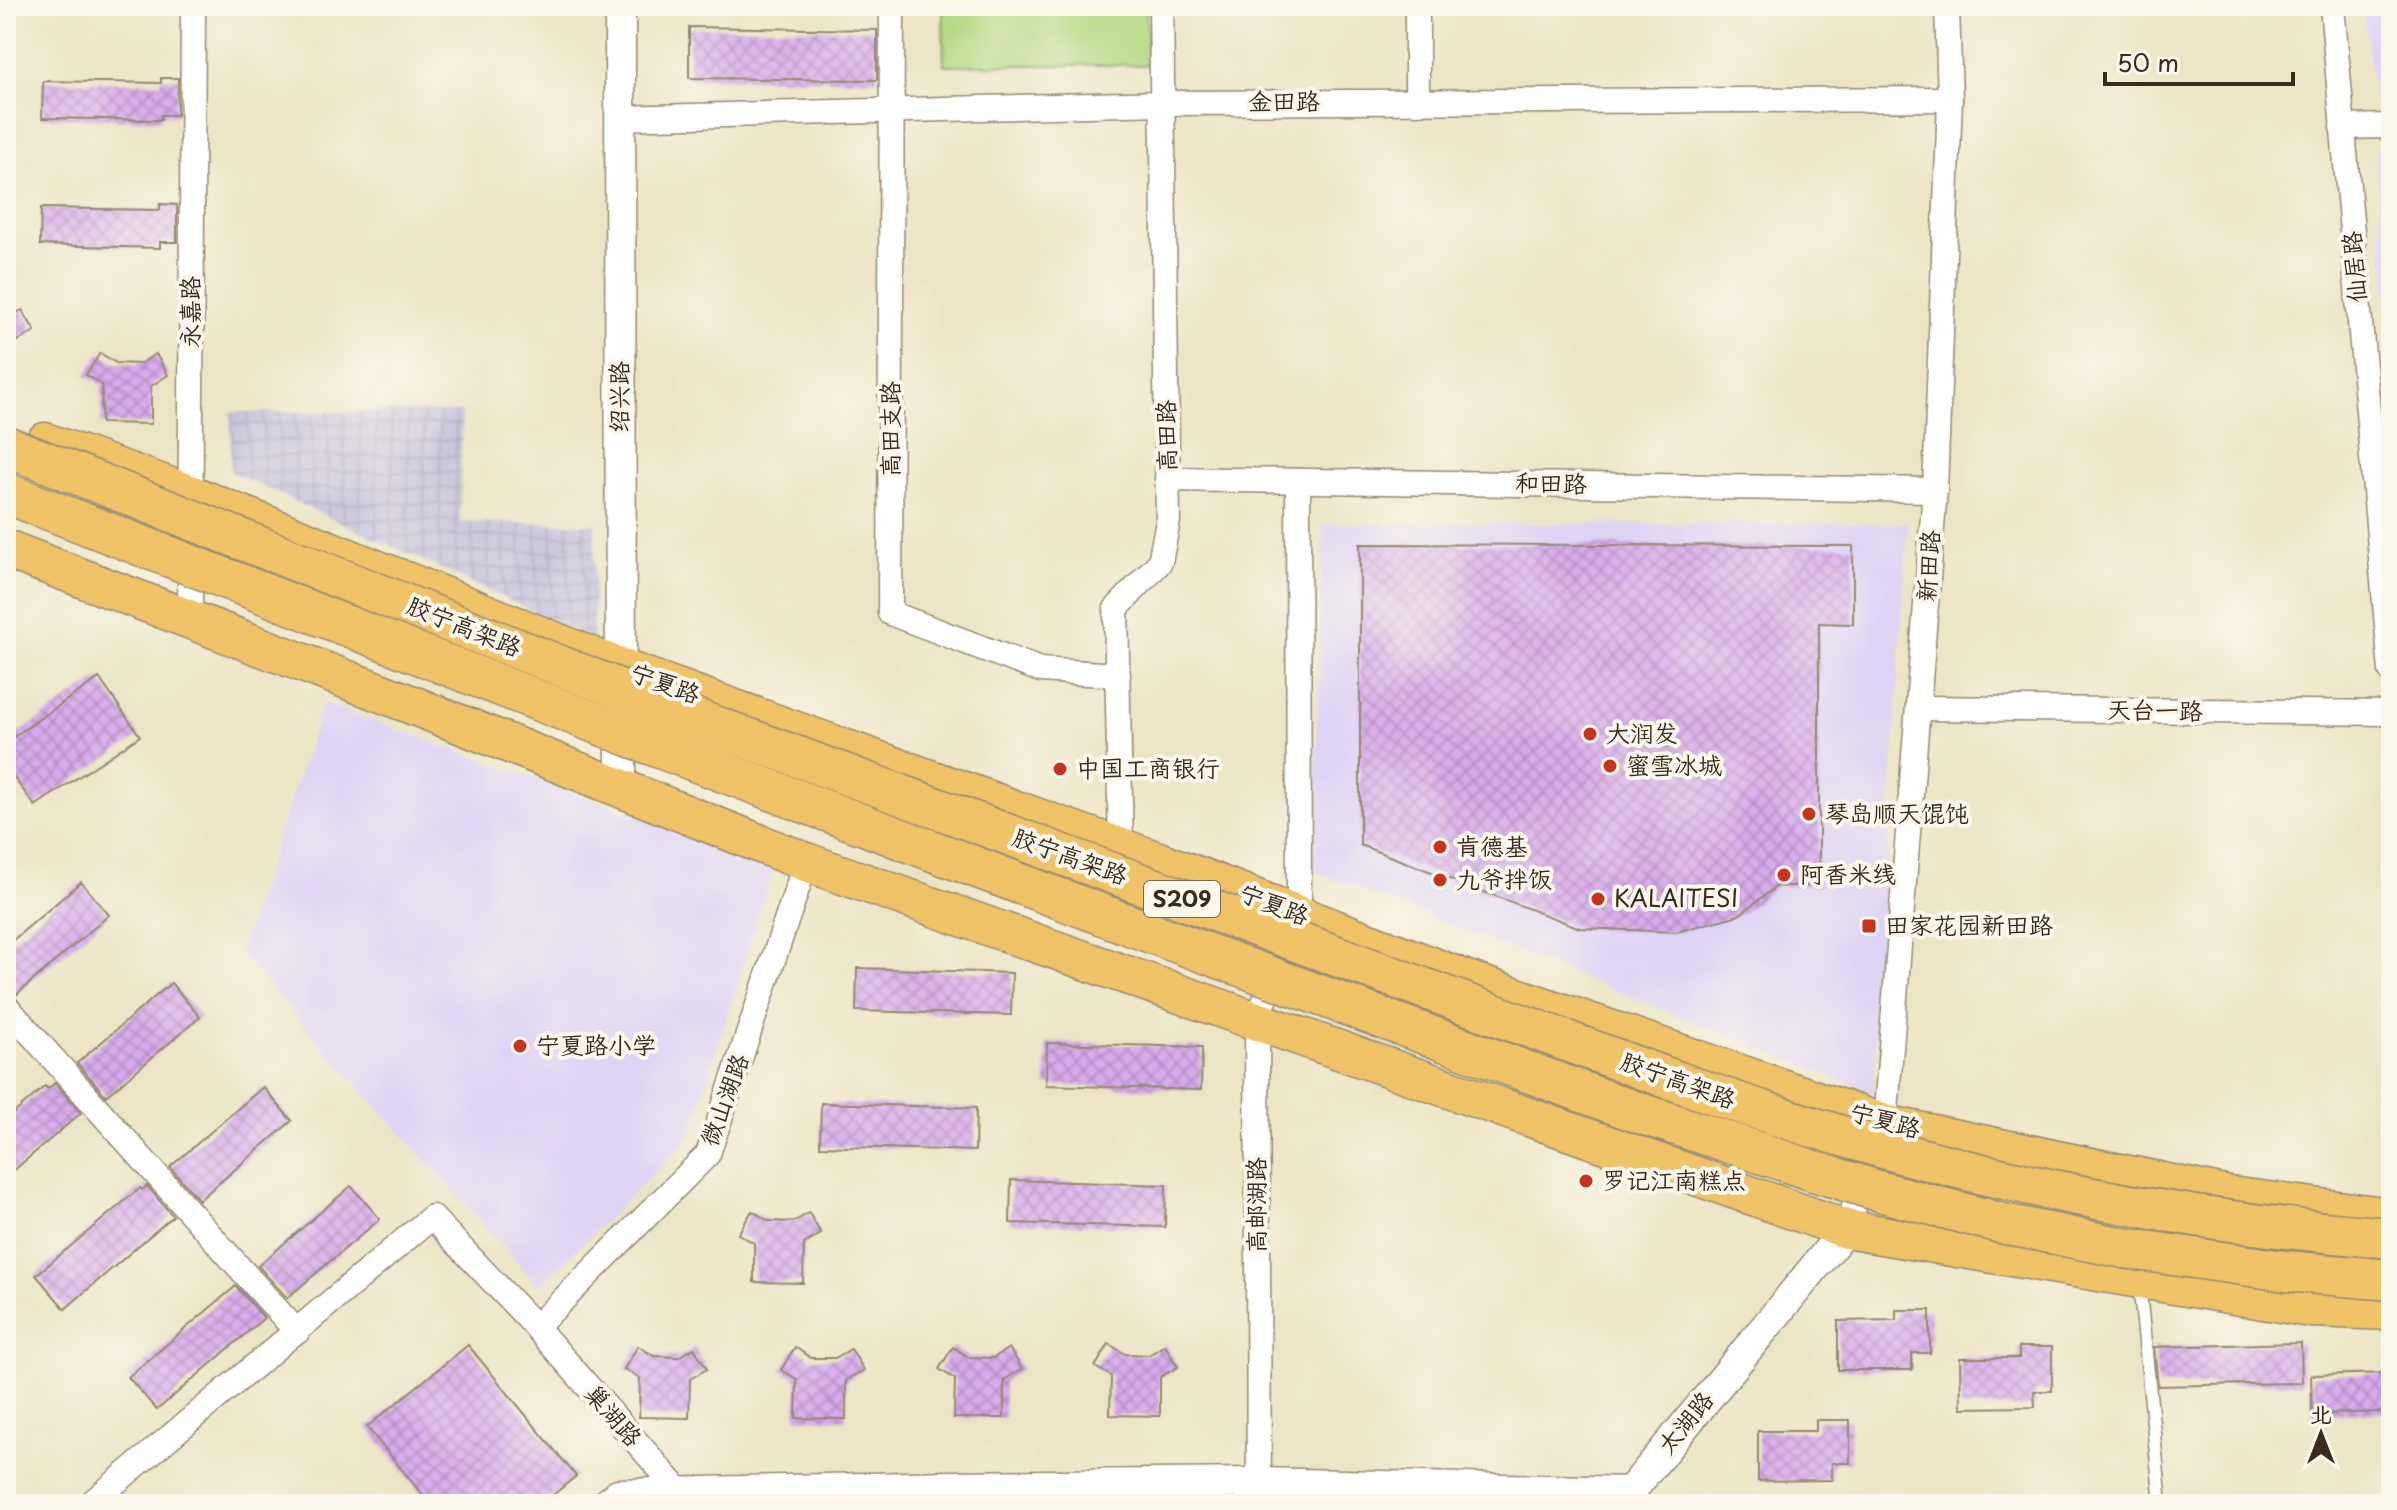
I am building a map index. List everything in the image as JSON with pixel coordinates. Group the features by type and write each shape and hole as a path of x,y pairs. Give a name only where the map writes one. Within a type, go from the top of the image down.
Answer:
{"highway":[{"name":"胶宁高架路","path":"6,446 674,711 1767,1113 2008,1179 2133,1205 2287,1228 2391,1238"},
{"name":"胶宁高架路","path":"6,493 675,754 1124,923 1631,1110 1814,1171 2004,1224 2124,1248 2285,1271 2391,1280"}],"main road":[{"name":"宁夏路","path":"6,427 190,494 621,668 1121,848 1467,980 1885,1124 2230,1196 2391,1217"},
{"path":"6,549 190,618 806,862 1846,1229 2310,1308 2391,1311"}],"street":[{"name":"永嘉路","path":"190,618 193,6"},
{"name":"绍兴路","path":"620,6 621,789"},
{"name":"高田支路","path":"892,6 890,613 1040,670 1118,675"},
{"name":"高田路","path":"1121,848 1116,609 1160,562 1168,521 1161,6"},
{"path":"1417,6 1417,102"},
{"name":"新田路","path":"1846,1229 1885,1124 1935,490 1950,99 1947,6"},
{"name":"仙居路","path":"2332,6 2391,671"},
{"name":"金田路","path":"618,118 1162,103 1950,99"},
{"path":"2342,127 2391,126"},
{"name":"和田路","path":"1167,479 1935,490"},
{"path":"1298,481 1299,915"},
{"name":"天台一路","path":"1919,708 2391,713"},
{"name":"微山湖路","path":"536,1327 708,1154 806,862"},
{"name":"高邮湖路","path":"1258,1493 1257,1020 1299,915"},
{"path":"6,1006 297,1332 90,1504"},
{"name":"巢湖路","path":"297,1332 432,1217 536,1327 685,1498"},
{"name":"太湖路","path":"607,1504 618,1494 685,1498 1258,1493 1630,1498 1846,1229"}],"lane":[{"path":"2139,1279 2161,1504"}],"shaded area":[{"path":"2363,6 2391,6 2391,109 2374,101"},
{"path":"2375,151 2391,151 2391,339"},
{"path":"231,412 462,412 460,522 595,524 593,639 231,472"},
{"name":"大润发","path":"1908,523 1873,1093 1313,871 1323,524"},
{"name":"宁夏路小学","path":"323,703 774,865 689,1139 539,1286 239,953"}],"green space":[{"path":"943,6 1146,6 1148,65 944,65"}],"building":[{"path":"689,27 877,30 877,80 689,78"},
{"path":"161,78 178,78 177,115 161,115 161,120 42,118 43,81 161,83"},
{"path":"160,204 177,205 177,242 160,242 160,248 40,245 41,208 160,210"},
{"path":"22,310 35,331 6,348 6,319"},
{"path":"100,353 116,363 140,364 156,354 168,375 151,386 151,424 101,423 102,385 86,375"},
{"name":"大润发","path":"1360,544 1853,546 1853,624 1819,623 1819,886 1777,886 1739,915 1676,932 1580,928 1360,845"},
{"path":"99,678 140,736 35,806 6,767 6,742"},
{"path":"81,882 109,915 16,995 6,991 6,946"},
{"path":"857,968 1012,973 1011,1015 856,1011"},
{"path":"171,983 200,1017 106,1096 77,1063"},
{"path":"1047,1043 1202,1047 1201,1090 1046,1085"},
{"path":"55,1083 81,1113 6,1177 6,1120 45,1086 48,1089"},
{"path":"263,1087 292,1121 199,1200 170,1167"},
{"path":"821,1103 976,1108 975,1151 820,1146"},
{"path":"1011,1180 1166,1185 1165,1227 1010,1223"},
{"path":"147,1186 173,1216 65,1309 36,1275 140,1188 142,1190"},
{"path":"351,1186 380,1219 287,1298 258,1266"},
{"path":"752,1211 769,1221 793,1222 809,1213 821,1234 804,1244 803,1283 754,1282 754,1243 738,1234"},
{"path":"236,1286 264,1318 157,1410 128,1377"},
{"path":"1896,1310 1930,1310 1930,1353 1912,1353 1912,1370 1838,1370 1838,1321 1896,1320"},
{"path":"2301,1343 2302,1383 2158,1386 2154,1347"},
{"path":"1109,1344 1125,1354 1149,1355 1165,1345 1178,1367 1160,1377 1160,1416 1110,1415 1111,1376 1095,1367"},
{"path":"468,1345 576,1476 542,1504 430,1504 367,1427"},
{"path":"638,1346 654,1356 678,1357 694,1348 707,1369 690,1379 689,1418 639,1417 640,1378 624,1369"},
{"path":"795,1347 811,1358 835,1358 851,1349 864,1370 846,1380 846,1419 796,1418 797,1379 781,1370"},
{"path":"953,1347 969,1357 993,1358 1009,1348 1022,1369 1004,1380 1004,1418 954,1418 955,1379 939,1369"},
{"path":"2019,1347 2052,1347 2052,1391 2034,1391 2035,1407 1961,1408 1960,1358 2019,1358"},
{"path":"2391,1373 2391,1412 2312,1414 2311,1375"},
{"path":"1816,1420 1850,1420 1850,1463 1832,1463 1832,1480 1758,1481 1758,1431 1816,1431"}],"place":[{"name":"大润发","path":"1590,734"},
{"name":"蜜雪冰城","path":"1610,766"},
{"name":"中国工商银行","path":"1060,769"},
{"name":"琴岛顺天馄饨","path":"1809,814"},
{"name":"肯德基","path":"1440,847"},
{"name":"阿香米线","path":"1784,875"},
{"name":"九爷拌饭","path":"1440,880"},
{"name":"KALAITESI","path":"1598,899"},
{"name":"田家花园新田路","path":"1869,926"},
{"name":"宁夏路小学","path":"520,1046"},
{"name":"罗记江南糕点","path":"1586,1181"}]}
